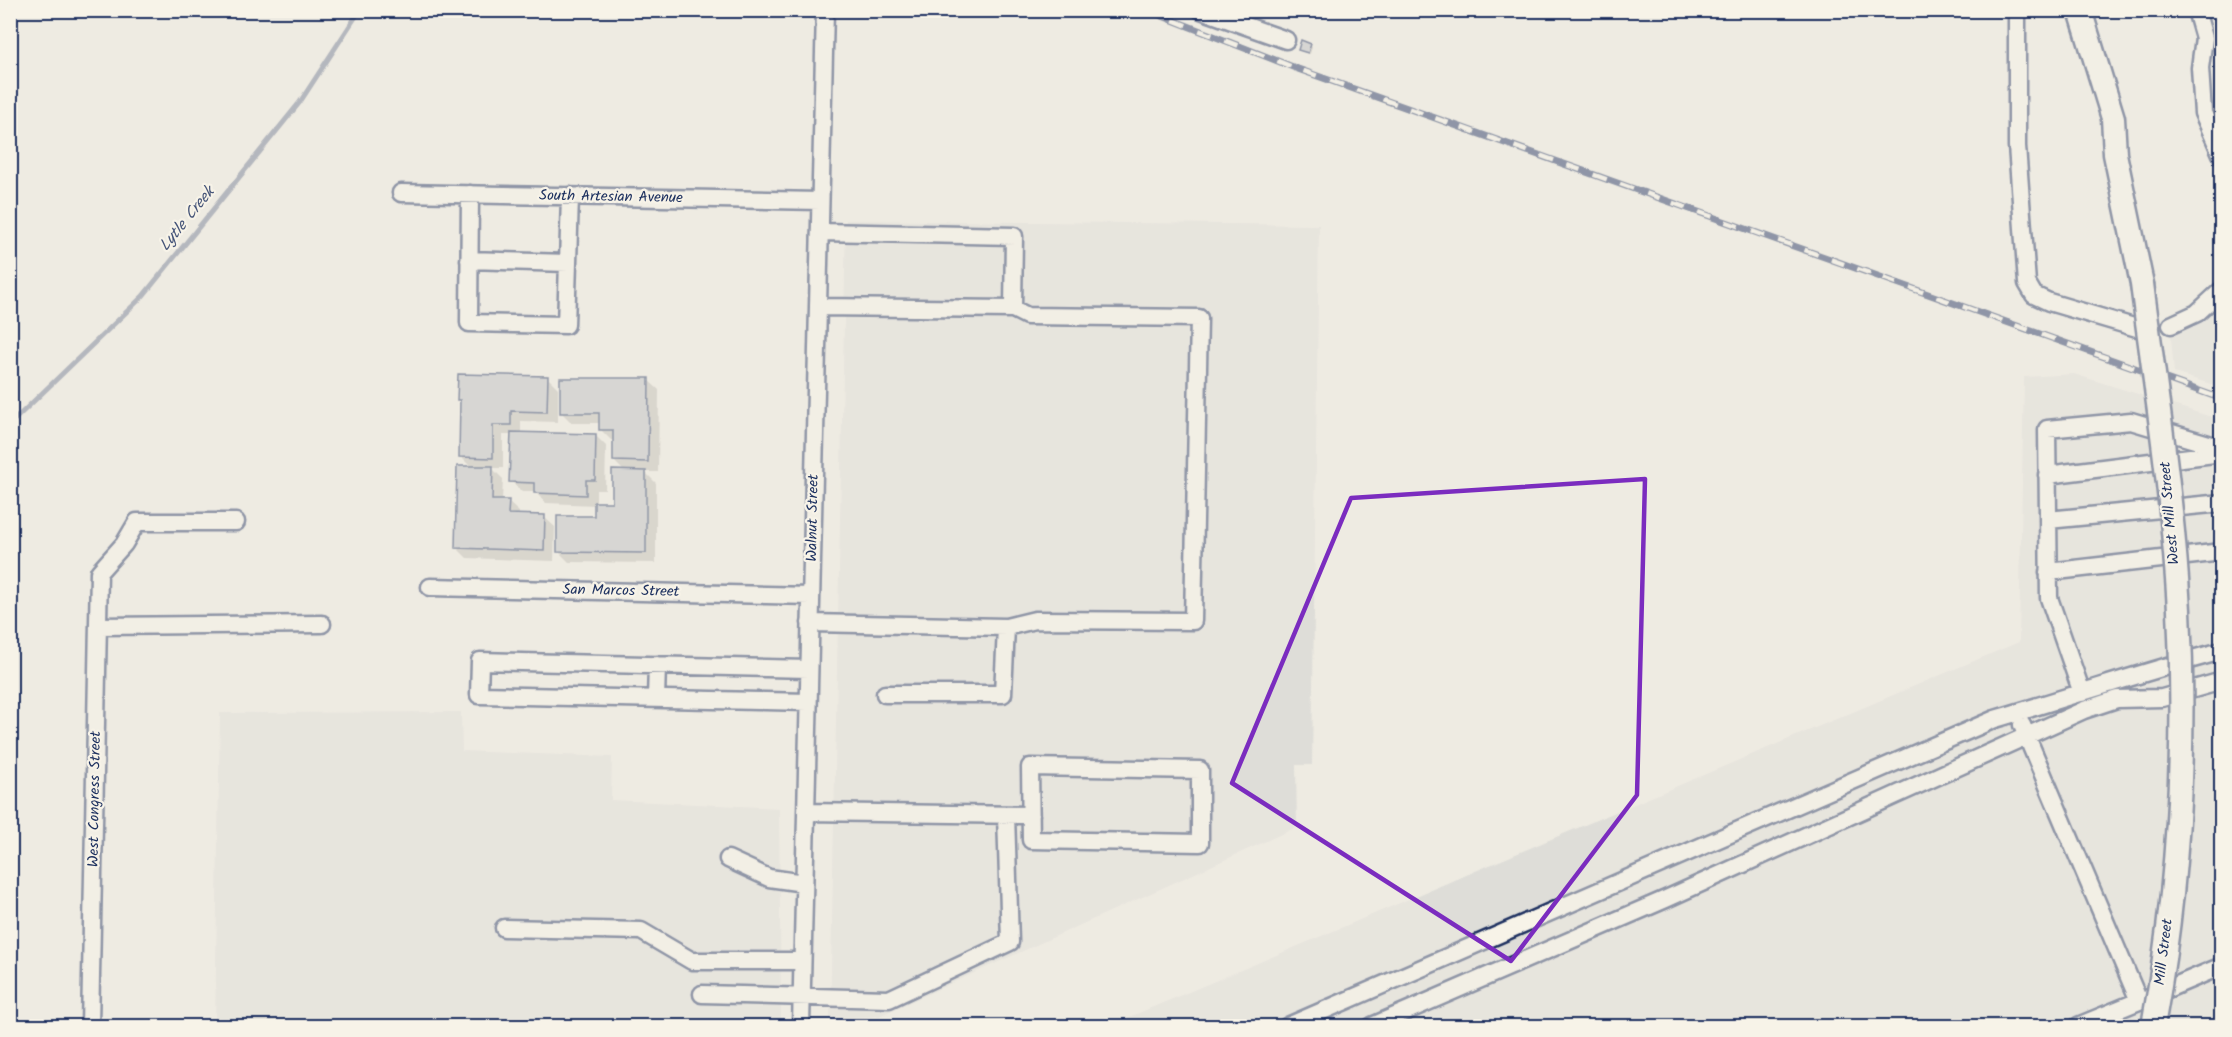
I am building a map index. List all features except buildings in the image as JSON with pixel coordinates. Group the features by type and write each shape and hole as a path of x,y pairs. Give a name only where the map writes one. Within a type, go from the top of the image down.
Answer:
{"main road":[{"name":"West Mill Street","path":"2078,11 2100,125 2115,154 2142,284 2169,487 2179,610 2181,744 2173,877"},
{"name":"Mill Street","path":"2153,1026 2161,983 2173,877"}],"street":[{"name":"Walnut Street","path":"801,1026 825,10"},
{"path":"1201,10 1286,40"},
{"path":"2017,10 2017,146 2027,283 2034,296 2137,328"},
{"path":"2196,10 2204,38 2200,68 2203,113 2222,156"},
{"name":"South Artesian Avenue","path":"401,193 820,201"},
{"path":"470,194 469,323 566,326 570,196"},
{"path":"820,232 1014,236 1012,309"},
{"path":"469,260 568,263"},
{"path":"2171,325 2197,313 2222,290"},
{"path":"810,623 1006,627 1035,620 1193,621 1199,318 1027,316 1012,309 818,307"},
{"path":"2082,693 2049,598 2047,429 2131,421 2222,448"},
{"path":"2047,475 2222,453"},
{"path":"2048,520 2222,503"},
{"name":"West Congress Street","path":"90,1026 99,572 124,544 137,522 236,522"},
{"path":"2048,572 2222,552"},
{"name":"San Marcos Street","path":"430,587 811,596"},
{"path":"98,626 322,624"},
{"path":"885,694 1003,694 1006,627"},
{"path":"1288,1026 1995,719 2156,668 2222,651"},
{"path":"808,702 479,695 480,662 809,669"},
{"path":"656,699 657,665"},
{"path":"1372,1026 1666,899 2026,734 2084,710 2117,699 2162,698 2222,681"},
{"path":"2017,713 2139,1001"},
{"path":"1030,767 1200,770 1200,843 1031,840 1031,815 1030,767"},
{"path":"806,812 1031,815"},
{"path":"702,994 889,999 1010,942 1006,815"},
{"path":"728,859 769,878 804,883"},
{"path":"504,928 641,932 692,961 802,961"},
{"path":"2078,1026 2222,966"}],"highlighted area":[{"path":"1645,479 1637,795 1511,961 1232,783 1351,498"}],"shaded area":[{"path":"846,220 1319,225 1312,765 1296,765 1297,827 879,1016 830,1021"},
{"path":"2221,305 2221,387 2174,373 2171,337"},
{"path":"2074,374 2221,420 2221,1026 1108,1026 2019,642 2024,377"},
{"path":"461,712 462,751 612,757 611,800 779,808 781,1019 777,1026 215,1026 220,713"}],"waterway":[{"name":"Lytle Creek","path":"10,424 143,296 300,102 360,10"}],"railway":[{"path":"1147,10 1298,69 2222,399"}]}
